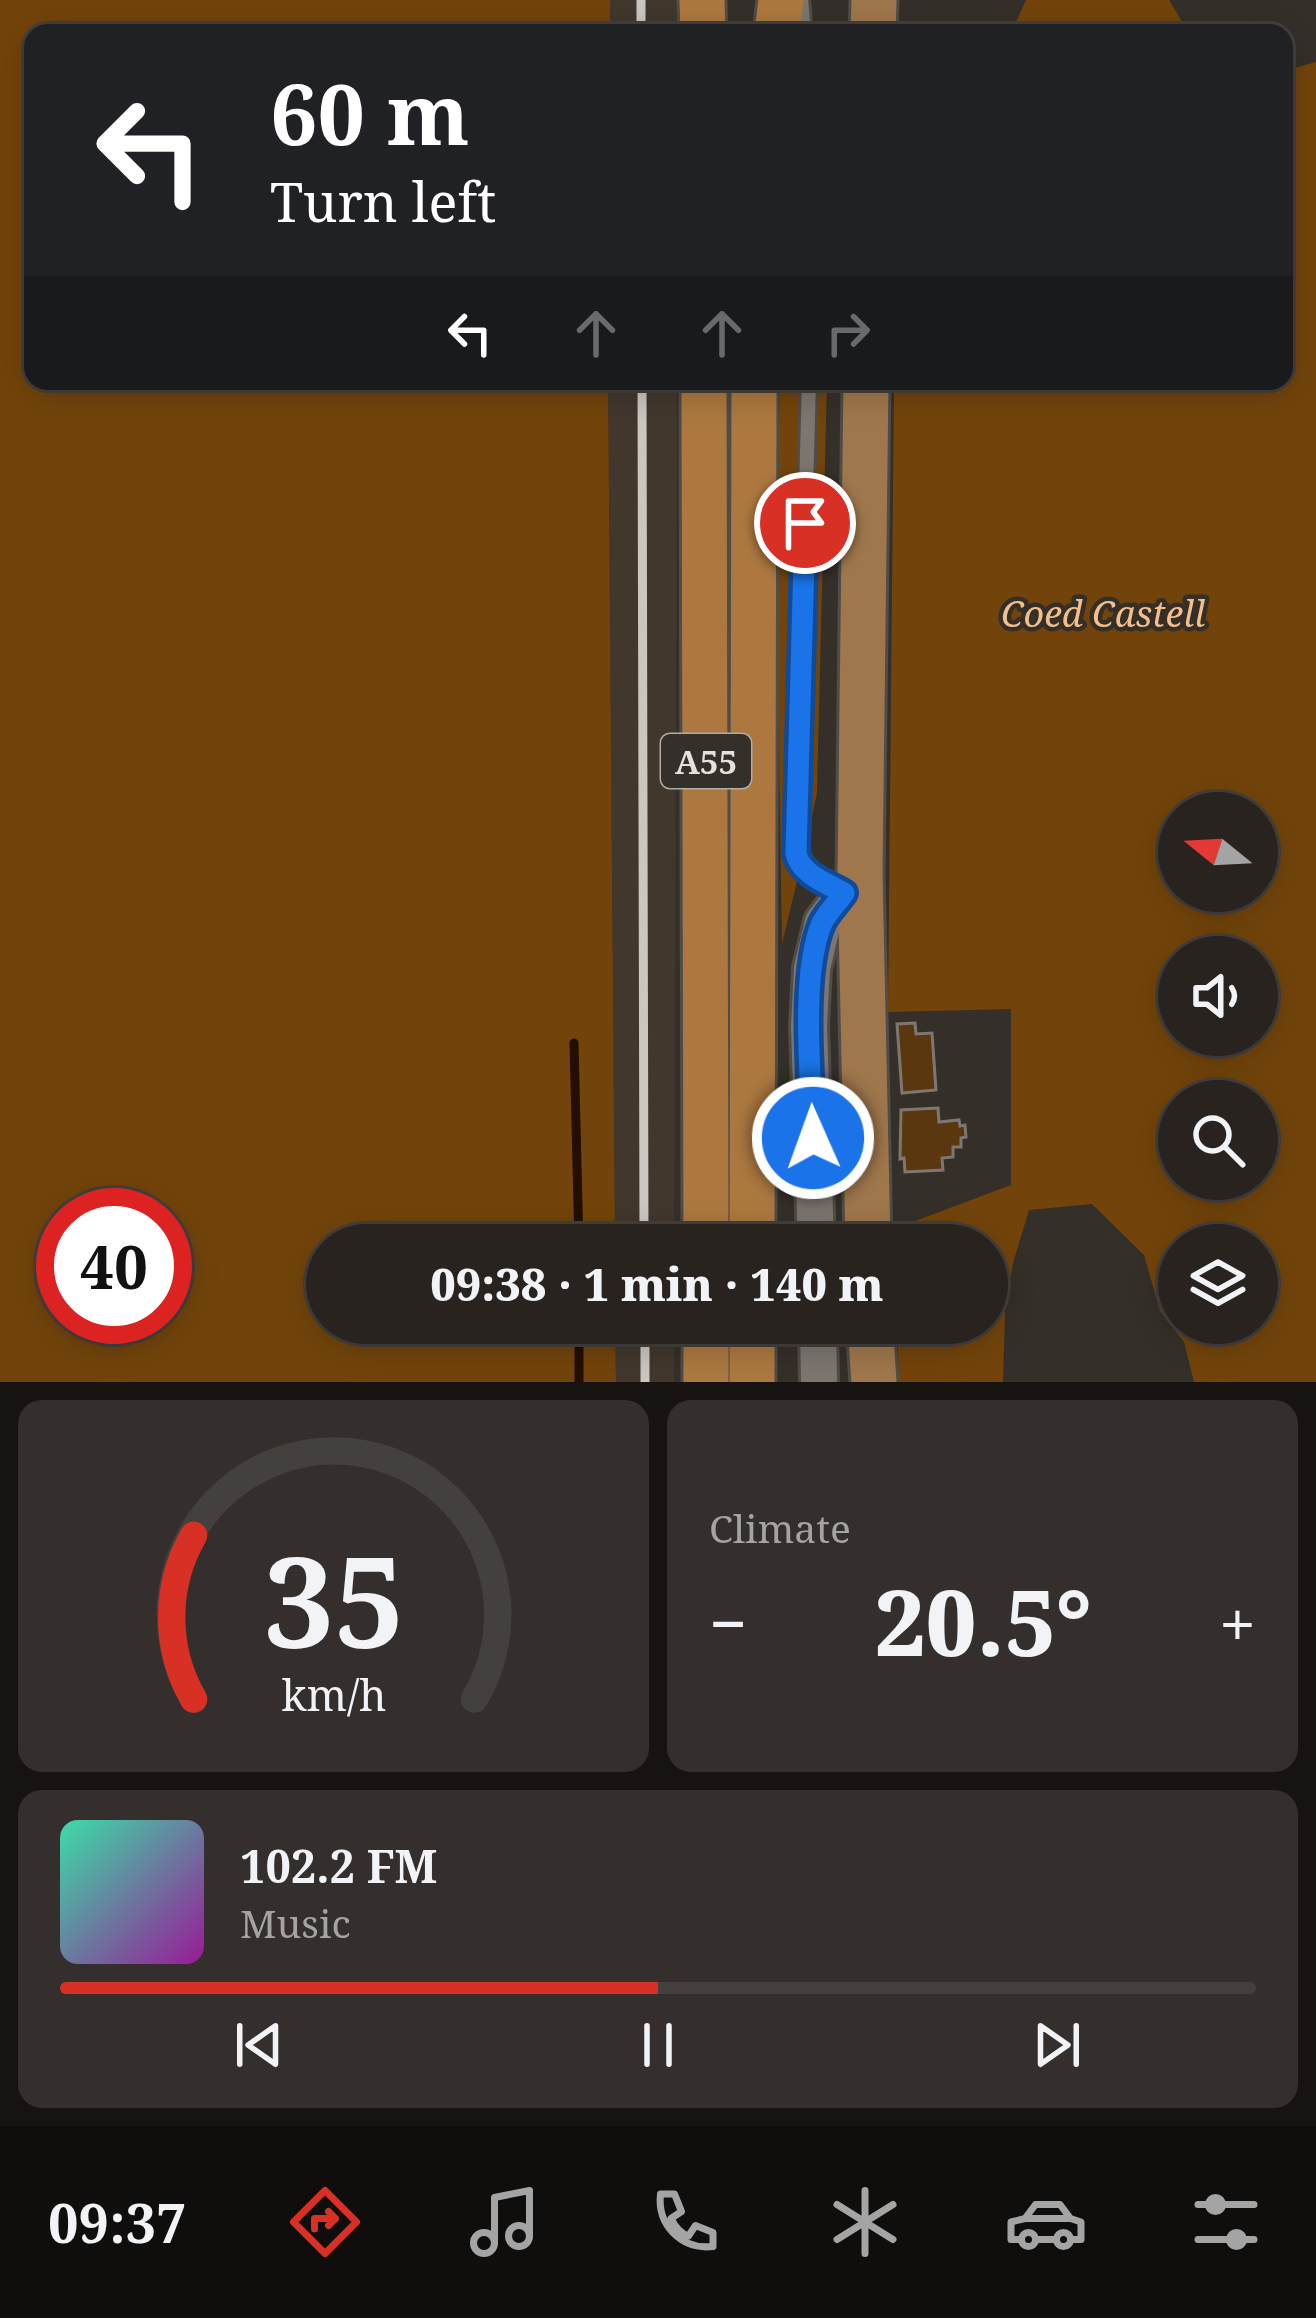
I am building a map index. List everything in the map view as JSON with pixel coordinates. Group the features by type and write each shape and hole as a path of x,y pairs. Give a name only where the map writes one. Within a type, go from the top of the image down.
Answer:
{"highway":[{"name":"A55","path":"704,390 706,1224"},
{"name":"A55","path":"752,1224 754,390"},
{"path":"706,1344 706,1382"},
{"path":"752,1344 752,1382"}],"main road":[{"path":"866,390 852,884 867,1224"},
{"path":"871,1344 874,1382"}],"street":[{"path":"815,1224 809,1027 812,968 823,922 852,884"},
{"path":"818,1344 819,1382"}],"lane":[{"path":"809,390 796,853 806,871 852,884"}],"shaded area":[{"path":"610,0 678,0 678,24 610,24"},
{"path":"608,390 677,390 674,1224 615,1224"},
{"path":"615,1344 674,1344 674,1382 616,1382"}],"green space":[{"path":"0,0 610,0 610,24 24,24 24,390 608,390 615,1224 306,1224 306,1344 615,1344 616,1382 0,1382"},
{"path":"1026,0 1169,0 1184,24 1015,24"},
{"name":"Coed Castell","path":"1316,62 1316,1382 1194,1382 1184,1344 1278,1344 1278,1224 1158,1224 1158,1304 1144,1255 1092,1204 1029,1210 1008,1292 1008,1224 907,1224 1011,1185 1011,1009 888,1012 894,390 1293,390 1293,68"},
{"path":"780,390 801,390 787,853 788,868 797,881 782,944 776,576"},
{"path":"817,390 827,390 817,793 803,857"},
{"name":"Coed Castell","path":"898,1344 1004,1344 1003,1382 899,1382"}],"building":[{"path":"915,1023 916,1034 932,1033 936,1090 902,1093 897,1024"},
{"path":"938,1108 939,1122 959,1120 960,1126 965,1125 961,1147 953,1147 953,1157 942,1158 943,1170 905,1172 904,1158 900,1159 901,1110"}],"waterway":[{"path":"574,1043 578,1224"},
{"path":"579,1344 579,1382"}],"railway":[{"path":"641,0 641,24"},
{"path":"642,390 644,1224"},
{"path":"645,1344 645,1382"}],"route":[{"path":"805,523 796,853 806,871 844,893 823,922 812,968 813,1138"}]}
